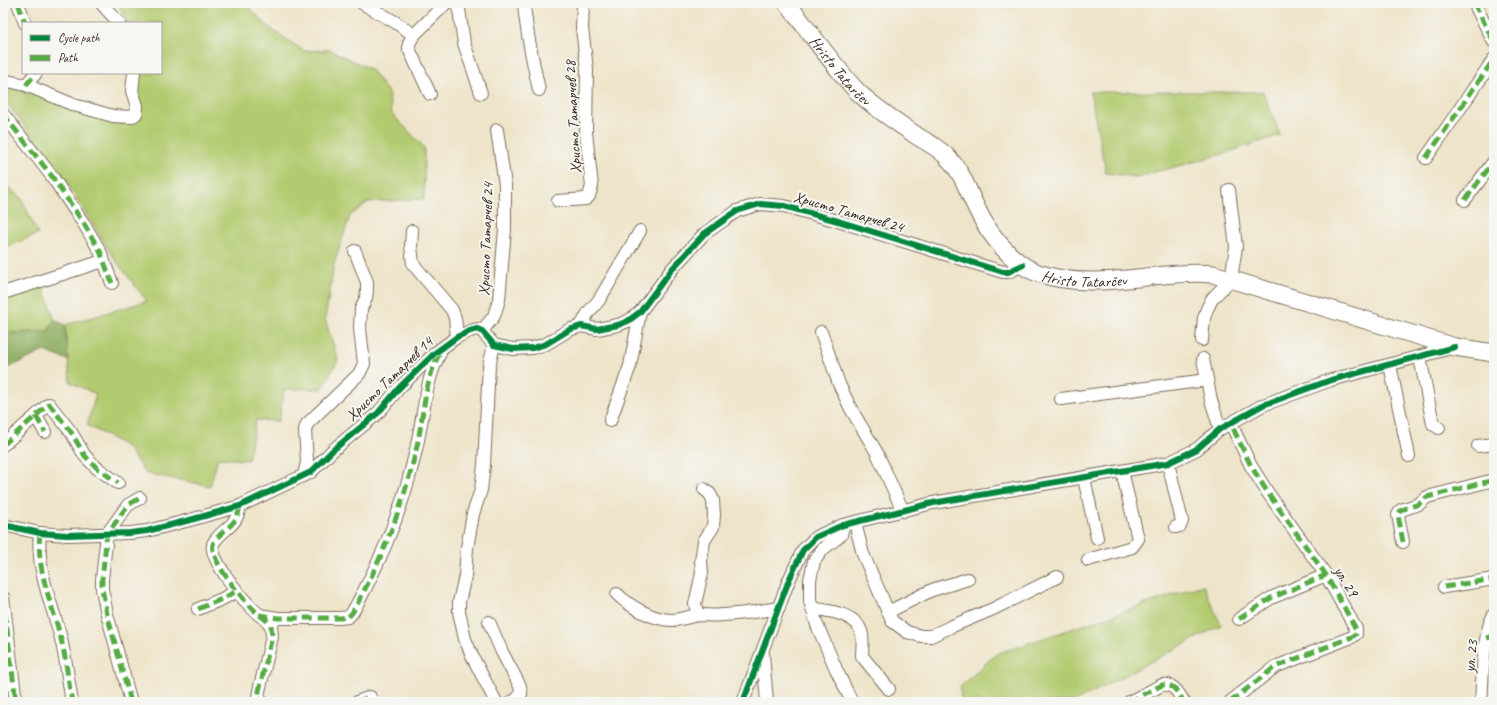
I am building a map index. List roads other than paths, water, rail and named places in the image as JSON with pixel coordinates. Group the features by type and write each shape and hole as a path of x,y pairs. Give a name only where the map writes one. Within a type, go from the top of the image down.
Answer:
{"main road":[{"name":"Hristo Tatarčev","path":"787,3 832,61 864,98 882,112 934,146 949,159 967,186 976,209 988,230 1006,251 1024,265 1038,273 1069,280 1101,281 1175,273 1213,274 1455,347 1494,353"}],"street":[{"path":"18,3 25,22"},
{"path":"102,3 118,22"},
{"path":"362,3 414,36"},
{"path":"430,94 409,49 408,43 446,3"},
{"path":"458,3 464,43 481,93"},
{"path":"524,3 531,55 539,90"},
{"name":"Христо Татарчев 28","path":"558,201 586,199 589,196 592,186 586,133 587,69 582,28 583,3"},
{"path":"1474,3 1494,42"},
{"path":"1426,158 1494,59"},
{"path":"26,85 35,74"},
{"path":"3,80 26,85 74,105 113,116 131,117 136,114 137,106 132,91 134,74"},
{"path":"3,114 51,175 88,231 100,251 112,283"},
{"name":"Христо Татарчев 24","path":"482,331 494,316 499,300 504,236 505,186 497,130"},
{"path":"1466,200 1494,160"},
{"path":"1202,340 1204,318 1207,309 1212,299 1231,279 1236,247 1229,190"},
{"name":"Христо Татарчев 24","path":"494,345 513,349 533,348 546,344 569,330 581,326 597,329 618,325 628,321 640,312 672,269 704,234 737,211 760,204 784,206 838,221 1003,272 1008,272 1024,265"},
{"path":"581,326 588,313 602,295 640,230"},
{"path":"412,231 411,246 413,264 452,310 457,337"},
{"path":"304,475 307,462 305,430 307,424 359,374 364,364 360,329 361,309 366,298 367,282 355,251"},
{"path":"3,294 103,261"},
{"path":"610,421 630,366 640,312"},
{"name":"Христо Татарчев 14","path":"3,525 40,533 66,535 107,534 147,530 216,514 240,506 311,472 334,450 378,414 400,387 435,353 457,337 470,330 477,329 482,331"},
{"path":"482,331 494,345 489,366 484,465 481,490 472,521 467,548 466,576 459,602 459,612 465,639 473,658 496,702"},
{"path":"821,332 839,384 851,409 878,452 904,511"},
{"path":"743,702 796,564 811,541 822,533 849,524 933,503 1084,478 1168,462 1197,449 1226,426 1264,405 1331,380 1455,347"},
{"path":"259,615 278,618 340,618 348,617 352,613 379,562 409,480 428,383 433,365 442,348"},
{"path":"1420,357 1433,424 1439,428"},
{"name":"ул. 29","path":"1202,359 1211,400 1268,493 1326,575 1356,629 1356,634 1352,637 1275,667 1230,702"},
{"path":"1390,364 1409,456"},
{"path":"1061,399 1207,380"},
{"path":"3,445 49,404 71,432 85,456 97,468 118,483"},
{"path":"36,416 45,432"},
{"path":"1478,446 1494,444"},
{"path":"1168,462 1182,521 1180,526 1176,528"},
{"path":"1088,560 1132,547 1138,539 1122,471"},
{"path":"1084,478 1097,538"},
{"path":"1403,542 1398,515 1401,510 1419,504 1427,497 1494,480"},
{"path":"698,615 695,604 702,573 701,561 704,541 713,527 714,515 713,500 710,494 704,489"},
{"path":"131,702 107,614 102,589 107,534 128,505 140,498"},
{"path":"240,506 238,516 213,542 212,546 214,556 237,591 259,615 271,625 272,633 258,697 262,702"},
{"path":"849,524 841,535 823,549 814,561 810,580 810,601 816,625 852,702"},
{"path":"849,524 892,621 907,632 921,636 931,636 994,609 1057,577"},
{"path":"40,533 38,547 40,565 64,652 72,702"},
{"path":"1239,619 1271,598 1326,575"},
{"path":"887,611 932,590 968,579"},
{"path":"1444,587 1494,579"},
{"path":"198,609 227,597 237,591"},
{"path":"617,594 633,607 670,620 684,619 698,615 723,615 779,608"},
{"path":"3,597 16,702"},
{"path":"812,608 835,613 851,619 858,625 862,632 862,656 889,689"},
{"name":"ул. 23","path":"1481,702 1484,652 1491,637 1488,629 1494,614"},
{"path":"489,622 502,652 520,686 521,694 516,700 511,702"},
{"path":"763,651 767,702"},
{"path":"1129,702 1166,684 1176,689 1184,702"},
{"path":"357,702 370,697"}]}
